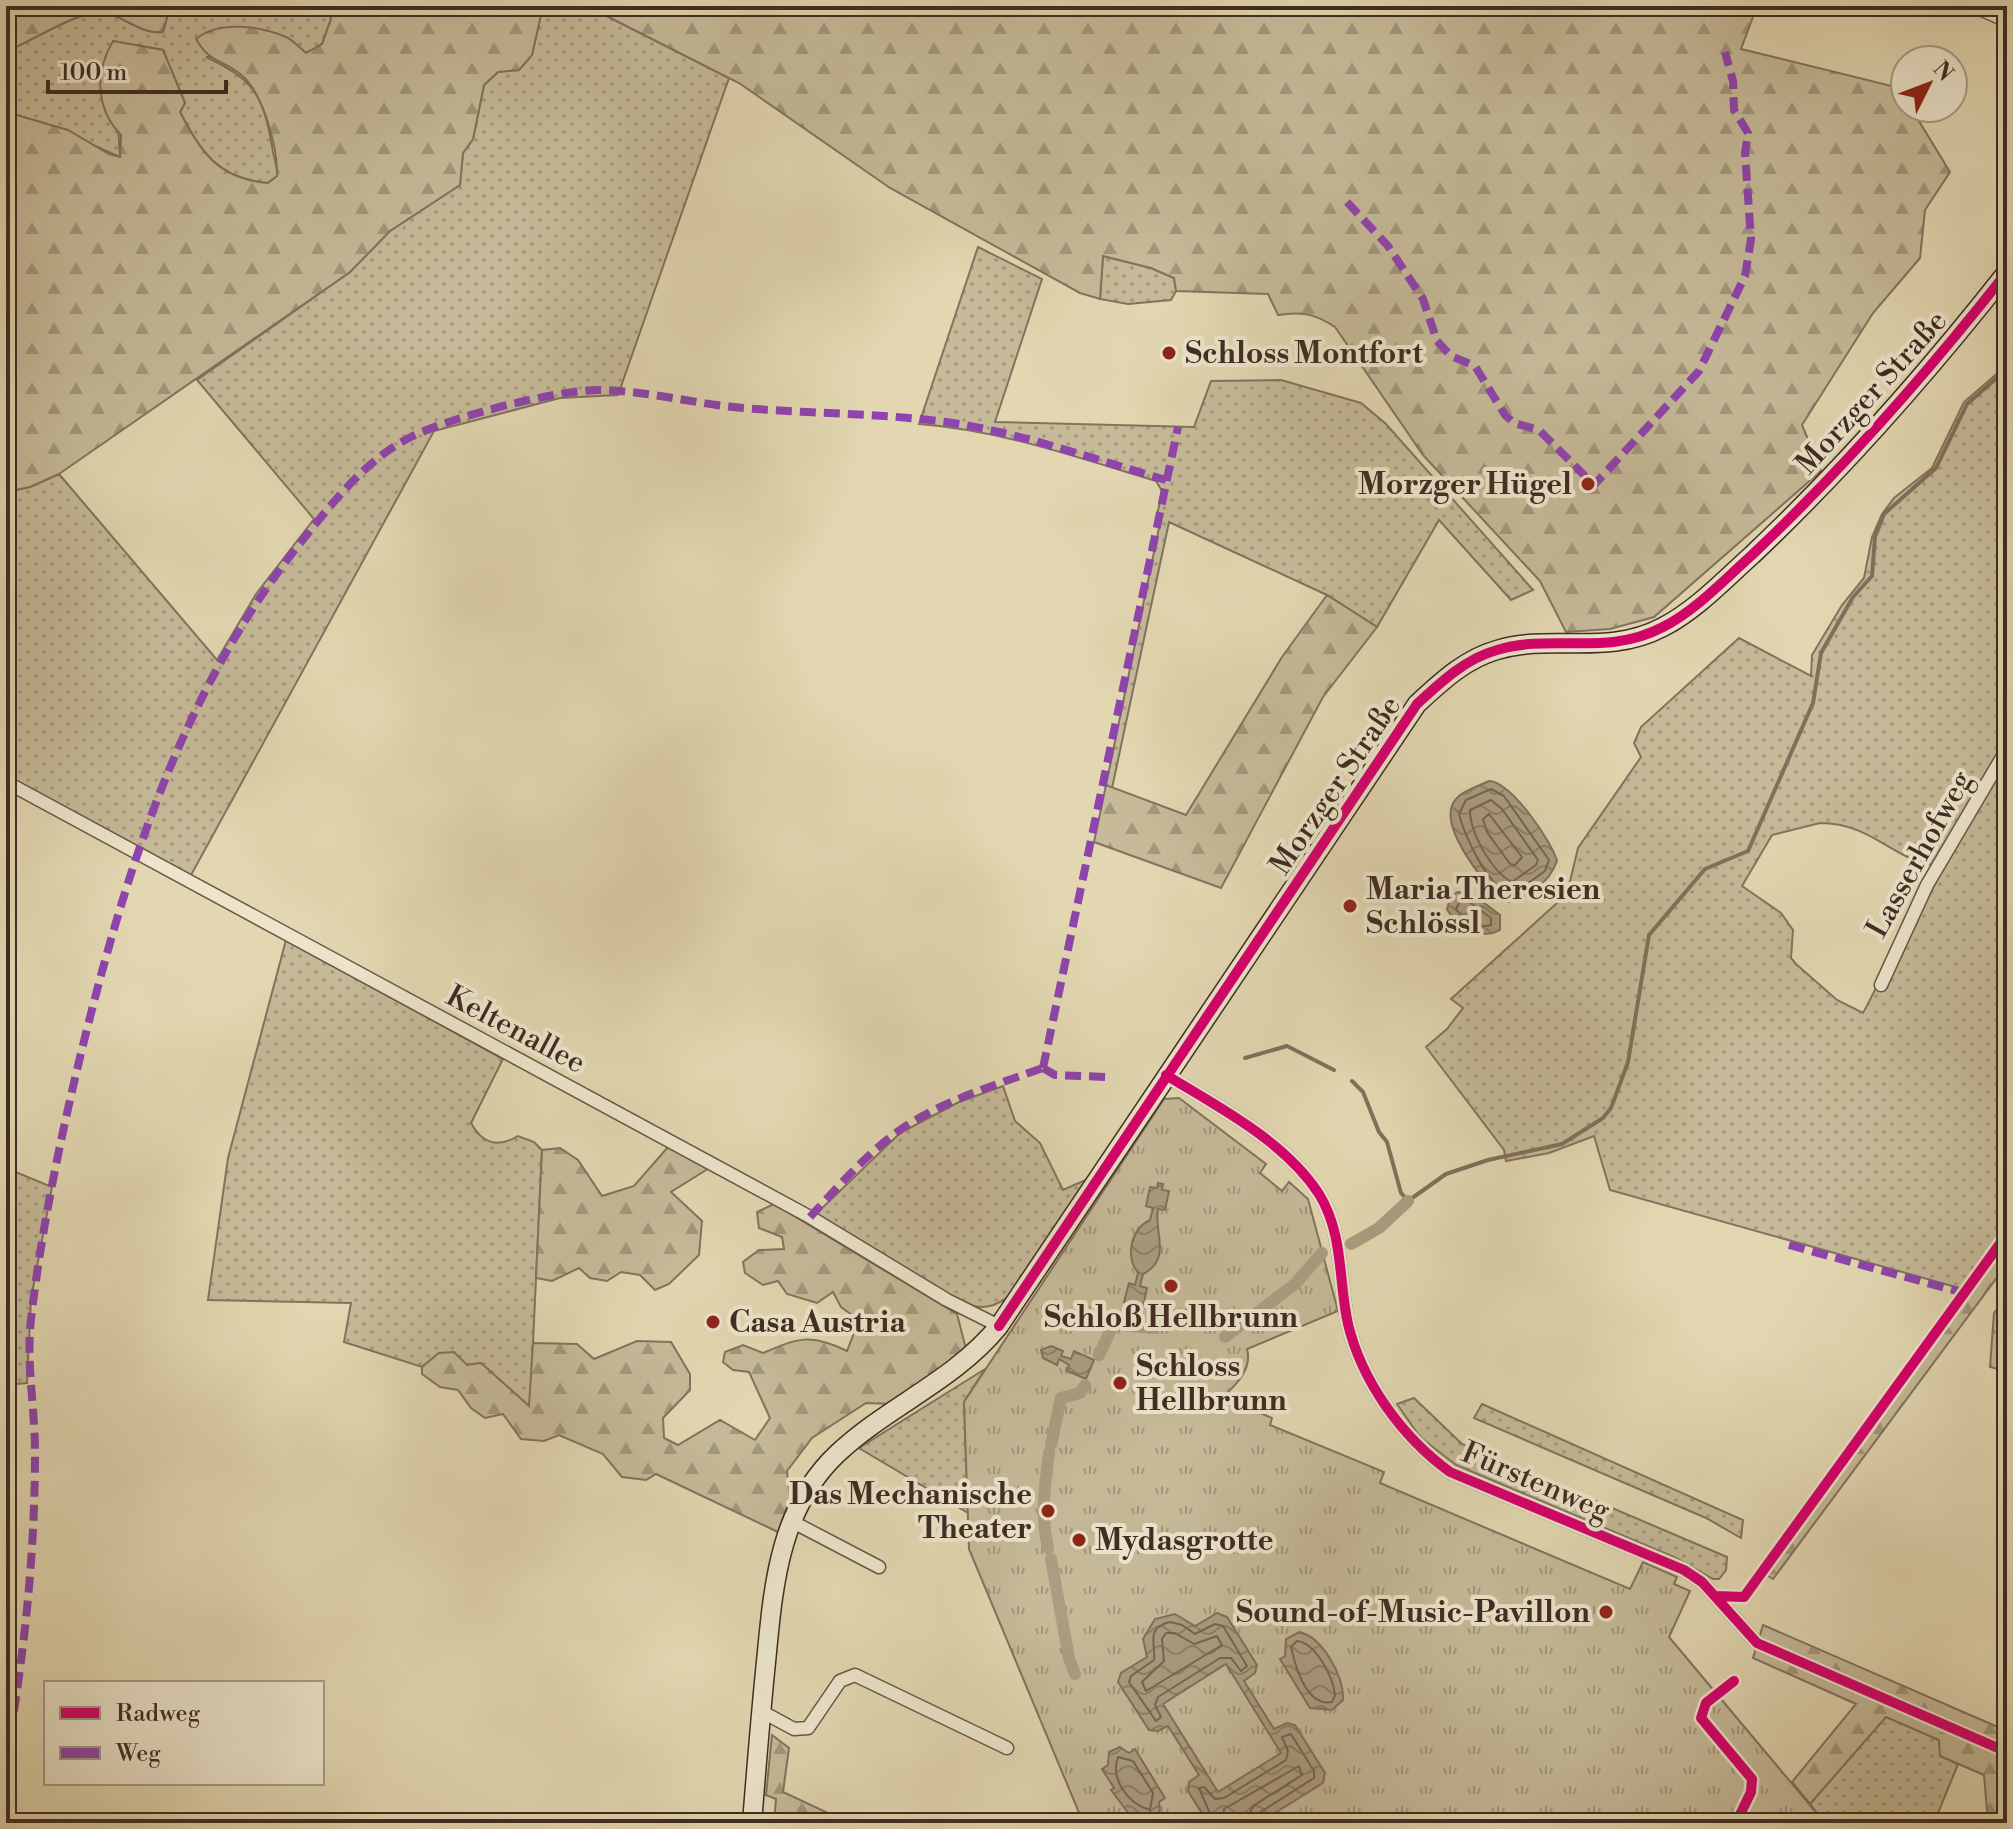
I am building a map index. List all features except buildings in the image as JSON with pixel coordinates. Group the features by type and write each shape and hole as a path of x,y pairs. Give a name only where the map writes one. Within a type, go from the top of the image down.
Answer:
{"street":[{"path":"1973,6 2007,21"},
{"name":"Morzger Straße","path":"752,1823 776,1570 791,1521 814,1479 837,1454 957,1369 999,1326 1402,725 1440,683 1469,663 1498,649 1529,645 1608,645 1642,636 1675,621 1729,576 1830,476 1949,344 2007,272"},
{"name":"Lasserhofweg","path":"1881,985 1921,897 2007,749"},
{"name":"Keltenallee","path":"6,782 810,1217 947,1300 999,1326"},
{"name":"Fürstenweg","path":"1166,1075 1277,1148 1318,1193 1335,1231 1348,1322 1363,1366 1405,1430 1430,1457 1450,1472 1684,1570 1702,1582 1757,1643 2007,1752"},
{"path":"791,1521 879,1567"},
{"path":"761,1711 794,1729 808,1728 840,1681 855,1675 1007,1748"}],"green space":[{"path":"6,6 170,6 163,32 146,30 108,14 88,14 6,51"},
{"path":"170,6 328,6 331,19 322,44 306,53 206,57 245,81 260,101 277,168 277,176 268,183 236,176 204,151 180,112 185,103 163,50 113,41 120,157 40,122 6,112 6,51 88,14 108,14 146,30 163,32"},
{"path":"328,6 543,6 532,55 519,70 498,72 484,85 473,139 463,153 460,185 390,231 350,272 59,474 30,487 6,492 6,112 68,130 109,154 120,157 121,135 106,113 100,89 107,53 113,41 163,50 185,103 180,112 204,151 236,176 268,183 277,176 275,151 255,92 248,81 210,56 196,39 216,29 252,28 286,37 306,53 322,44 331,19"},
{"path":"543,6 587,6 729,78 618,395 560,398 434,431 190,877 6,776 6,492 30,487 59,474 217,660 256,594 314,519 197,380 350,272 390,231 460,185 463,153 473,139 484,85 498,72 519,70 532,55"},
{"path":"587,6 1757,6 1741,49 1889,85 1889,124 1921,124 1950,172 1925,210 1920,258 1873,313 1802,425 1821,471 1654,617 1610,629 1566,632 1540,581 1423,455 1335,327 1308,315 1278,315 1268,294 1176,291 1174,278 1151,268 1103,256 1100,299 1080,293 890,188 739,83"},
{"path":"978,247 1042,279 995,422 1194,427 1211,381 1281,380 1361,403 1386,424 1533,590 1511,600 1439,520 1377,627 1327,595 1169,522 1112,788 1106,785 1161,518 1157,516 1162,491 1156,481 1039,446 979,432 919,424"},
{"path":"1103,256 1151,268 1174,278 1176,291 1171,300 1128,304 1100,299"},
{"path":"2007,365 2007,1227 1963,1289 1610,1190 1594,1136 1549,1153 1506,1161 1504,1150 1426,1047 1447,1029 1463,1008 1451,999 1567,894 1578,848 1641,757 1634,743 1641,727 1739,638 1811,676 1812,655 1842,605 1864,578 1872,537 1882,514 1894,498 1932,468 1964,402","holes":["1820,823 1838,825 1868,835 1907,857 1935,865 1863,1013 1837,1000 1796,964 1791,958 1793,930 1781,913 1742,886 1772,835"]},
{"path":"1327,595 1377,627 1323,697 1221,888 1094,842 1106,785 1186,815 1282,657"},
{"path":"286,940 503,1059 471,1123 485,1140 497,1143 518,1136 534,1142 542,1150 530,1407 481,1363 467,1365 439,1353 422,1367 344,1342 351,1303 208,1300 228,1158"},
{"path":"1003,1086 1015,1121 1040,1143 1063,1190 1090,1178 1017,1289 1002,1301 980,1307 954,1300 816,1214 900,1133 959,1102"},
{"path":"1179,1098 1266,1164 1260,1173 1282,1191 1289,1182 1308,1199 1338,1311 1247,1349 1246,1368 1226,1394 1228,1399 1272,1418 1270,1425 1384,1472 1380,1483 1630,1589 1643,1562 1677,1577 1674,1584 1690,1591 1669,1637 1825,1823 1077,1823 1080,1815 969,1549 964,1402 1164,1099"},
{"path":"668,1147 711,1167 671,1192 702,1221 699,1255 669,1284 655,1290 640,1275 621,1272 607,1281 590,1278 579,1268 552,1281 536,1278 542,1150 560,1148 578,1160 602,1196 634,1186"},
{"path":"6,1168 52,1187 31,1299 27,1383 6,1385"},
{"path":"774,1204 957,1314 966,1349 892,1404 866,1403 812,1438 787,1471 790,1498 778,1532 656,1474 646,1480 622,1477 603,1454 559,1435 544,1441 521,1439 503,1414 485,1418 471,1408 458,1390 440,1387 422,1374 422,1367 439,1353 454,1352 467,1365 481,1363 529,1406 533,1343 577,1344 594,1359 637,1341 671,1342 690,1374 690,1390 663,1418 664,1438 678,1445 720,1420 755,1440 770,1418 749,1372 733,1370 723,1362 725,1352 743,1345 763,1353 805,1340 824,1342 847,1351 859,1320 841,1307 833,1292 817,1303 787,1294 778,1281 763,1285 745,1273 743,1262 759,1250 784,1249 782,1237 759,1228 757,1212"},
{"path":"2007,1241 2007,1264 1773,1579 1765,1574"},
{"path":"2007,1298 2007,1371 1990,1367 1994,1313"},
{"path":"985,1369 964,1402 968,1513 859,1448"},
{"path":"1414,1398 1462,1444 1727,1557 1726,1570 1719,1579 1713,1579 1676,1558 1456,1465 1420,1437 1397,1404"},
{"path":"1482,1404 1743,1520 1741,1538 1706,1518 1474,1418"},
{"path":"1763,1625 2007,1731 2007,1823 1988,1823 1984,1775 1940,1756 1939,1740 1886,1717 1810,1804 1792,1782 1856,1704 1753,1658"},
{"path":"1886,1716 1939,1740 1941,1756 1958,1764 1934,1823 1923,1823 1903,1815 1900,1823 1825,1823 1810,1804"},
{"path":"772,1735 789,1748 783,1792 849,1823 774,1823 776,1799 766,1795"}],"water":[{"path":"1489,781 1498,784 1519,801 1539,827 1557,861 1549,876 1536,889 1512,901 1503,902 1485,882 1465,853 1452,823 1451,810 1456,799"},
{"path":"1458,892 1471,893 1500,915 1500,930 1478,933 1457,922 1447,909 1451,896"},
{"path":"1158,1183 1163,1184 1162,1190 1169,1191 1165,1210 1158,1209 1160,1252 1152,1268 1143,1274 1140,1286 1147,1288 1143,1307 1136,1306 1134,1315 1129,1314 1131,1304 1124,1302 1129,1283 1135,1285 1138,1273 1132,1259 1132,1244 1138,1230 1150,1220 1153,1208 1146,1206 1150,1187 1157,1188"},
{"path":"1051,1346 1063,1351 1061,1356 1071,1359 1074,1351 1094,1360 1086,1379 1067,1371 1069,1365 1059,1359 1057,1365 1043,1358 1041,1350"},
{"path":"1217,1613 1227,1617 1257,1665 1255,1673 1244,1681 1274,1729 1287,1723 1295,1725 1325,1773 1323,1783 1259,1823 1208,1823 1188,1791 1189,1782 1199,1775 1168,1726 1158,1731 1149,1730 1118,1682 1121,1673 1147,1657 1143,1639 1155,1619 1175,1614 1195,1626","holes":["1226,1664 1281,1753 1218,1792 1163,1704"]},
{"path":"1299,1632 1308,1635 1324,1650 1336,1670 1343,1700 1332,1710 1310,1708 1280,1659 1285,1656 1286,1639"},
{"path":"1120,1747 1129,1753 1135,1749 1165,1798 1159,1802 1160,1810 1154,1818 1145,1819 1138,1814 1132,1818 1111,1790 1114,1788 1102,1769 1108,1765 1109,1752"}],"waterway":[{"path":"1352,1081 1363,1092 1379,1132 1387,1142 1401,1193 1408,1201 1446,1174 1488,1160 1562,1144 1603,1118 1611,1108 1628,1062 1649,935 1705,869 1748,851 1813,703 1821,653 1853,597 1872,576 1875,537 1884,514 1936,468 1967,404 2007,369"},
{"path":"1245,1058 1287,1046 1334,1070"},
{"path":"1351,1244 1379,1228 1408,1201"},
{"path":"1225,1337 1295,1284 1322,1253"},
{"path":"1099,1355 1114,1323"},
{"path":"1122,1325 1152,1328"},
{"path":"1051,1445 1061,1398 1080,1393 1085,1385"},
{"path":"1048,1548 1044,1512 1049,1453"},
{"path":"1051,1559 1069,1658 1075,1674"}],"marked path":[{"path":"1347,202 1388,246 1423,299 1437,341 1451,356 1475,366 1505,415 1514,423 1539,430 1594,485 1699,371 1745,276 1751,239 1745,153 1748,133 1734,110 1733,81 1725,52"},
{"path":"6,1759 31,1568 35,1452 31,1319 61,1142 102,970 143,838 195,712 227,651 263,593 340,495 379,457 426,430 531,399 601,390 743,408 953,423 1033,441 1166,480"},
{"path":"1043,1068 1178,427"},
{"path":"1043,1068 1055,1075 1106,1077"},
{"path":"810,1217 864,1160 900,1130 951,1102 1043,1068"},
{"path":"1789,1245 1964,1293"}],"cycle path":[{"path":"999,1326 1417,704 1464,665 1485,654 1518,645 1621,641 1663,627 1687,612 1752,555 1853,453 2007,272"},
{"path":"1166,1075 1269,1141 1305,1175 1319,1194 1337,1241 1345,1307 1354,1346 1386,1407 1432,1458 1450,1472 1684,1570 1702,1582 1757,1643 2007,1752"},
{"path":"1716,1596 1744,1597 2007,1234"},
{"path":"1734,1681 1706,1703 1701,1718 1752,1779 1751,1792 1736,1823"}],"place":[{"name":"Schloss Montfort","path":"1169,353"},
{"name":"Morzger Hügel","path":"1588,484"},
{"name":"Maria Theresien Schlössl","path":"1350,906"},
{"name":"Schloß Hellbrunn","path":"1171,1286"},
{"name":"Casa Austria","path":"713,1322"},
{"name":"Schloss Hellbrunn","path":"1120,1383"},
{"name":"Das Mechanische Theater","path":"1048,1511"},
{"name":"Mydasgrotte","path":"1079,1540"},
{"name":"Sound-of-Music-Pavillon","path":"1606,1612"}]}
